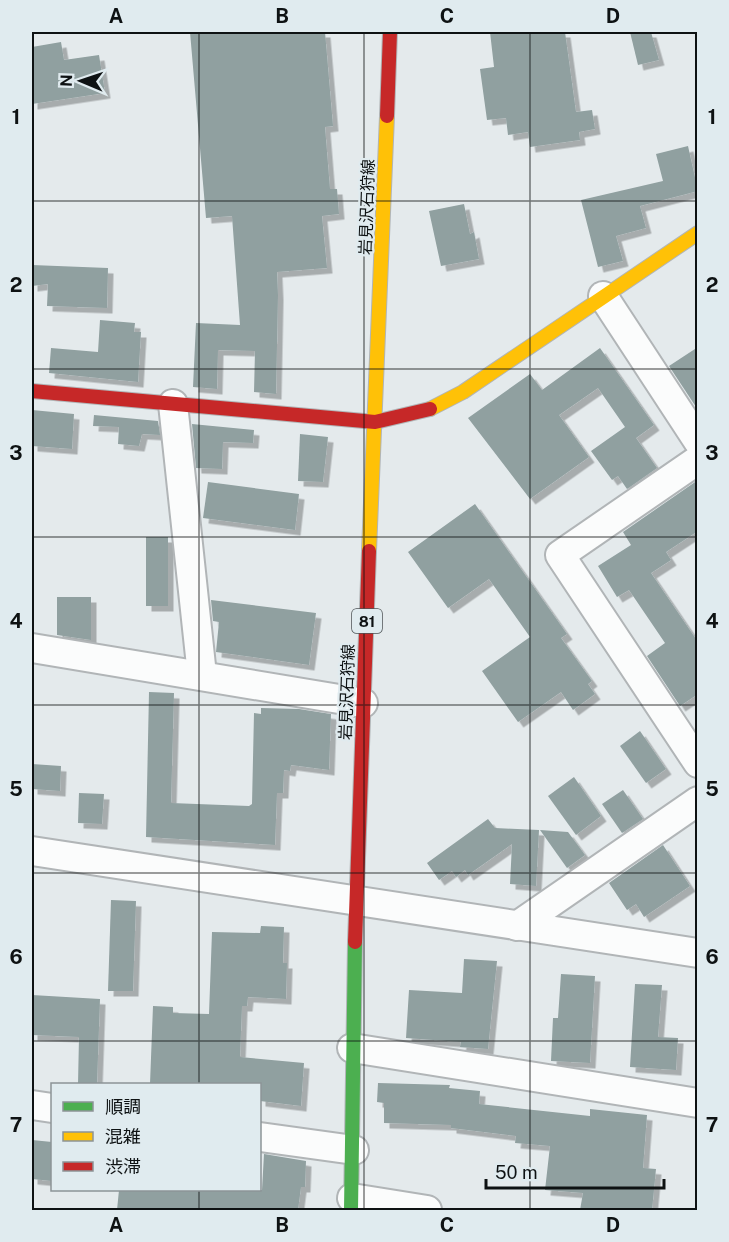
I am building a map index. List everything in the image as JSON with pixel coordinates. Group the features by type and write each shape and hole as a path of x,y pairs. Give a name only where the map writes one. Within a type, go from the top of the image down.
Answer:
{"main road":[{"name":"岩見沢石狩線","path":"352,1204 354,1150 352,1048 363,703 390,32"},
{"path":"32,391 375,422 430,411 698,233"}],"street":[{"path":"603,296 698,441"},
{"path":"173,404 202,675"},
{"path":"698,460 560,555 698,763"},
{"path":"32,648 363,703"},
{"path":"517,926 698,801"},
{"path":"32,851 698,953"},
{"path":"352,1048 698,1103"},
{"path":"32,1105 51,1108"},
{"path":"261,1137 354,1150"},
{"path":"352,1204 427,1210"}],"building":[{"path":"190,32 325,32 333,126 325,127 330,189 337,189 339,214 322,216 327,268 277,272 276,394 254,392 255,351 218,350 217,389 193,387 196,323 240,325 232,216 206,218"},
{"path":"490,32 565,32 576,112 592,110 595,129 579,132 580,140 530,147 528,132 508,135 506,118 487,120 480,69 494,67"},
{"path":"630,32 651,32 659,60 638,65"},
{"path":"61,42 64,60 99,55 105,93 32,104 32,47"},
{"path":"688,146 698,191 640,206 646,228 616,236 623,261 598,267 581,200 663,181 656,154"},
{"path":"464,204 470,234 474,232 479,259 441,266 429,211"},
{"path":"32,265 108,268 107,308 47,306 48,284 32,286"},
{"path":"100,320 135,323 134,332 141,332 138,382 49,373 51,348 98,352"},
{"path":"698,347 698,410 669,366"},
{"path":"600,348 654,425 636,438 657,468 627,489 618,476 612,480 591,451 625,427 598,388 559,415 589,457 530,499 468,418 530,374 542,390"},
{"path":"32,410 74,414 72,449 32,446"},
{"path":"94,415 158,421 160,435 142,434 139,446 118,444 119,427 93,426"},
{"path":"192,424 254,430 253,443 223,442 222,469 196,468"},
{"path":"300,434 328,437 323,482 298,481"},
{"path":"698,480 698,531 666,552 671,560 651,573 698,642 698,694 680,706 647,656 665,643 629,590 617,597 598,566 631,545 623,532"},
{"path":"208,482 299,494 295,530 203,518"},
{"path":"475,504 567,634 561,638 592,681 588,684 595,694 573,710 561,692 518,722 482,671 530,637 489,579 448,608 408,552"},
{"path":"146,537 168,537 168,606 146,606"},
{"path":"57,597 91,597 91,640 57,635"},
{"path":"211,600 316,613 309,665 216,652 219,622 213,621"},
{"path":"149,692 174,693 171,803 249,806 252,804 254,713 261,714 261,708 299,709 331,714 329,770 291,765 290,771 284,770 283,793 277,793 275,845 146,837"},
{"path":"640,731 666,769 646,783 620,746"},
{"path":"32,764 61,766 60,791 32,789"},
{"path":"574,777 601,816 576,835 548,796"},
{"path":"623,790 643,819 622,833 602,804"},
{"path":"79,793 104,794 102,824 78,823"},
{"path":"488,819 495,828 539,830 536,886 510,884 512,844 468,875 465,870 456,877 452,871 439,880 427,863"},
{"path":"540,830 568,832 585,855 567,868"},
{"path":"663,845 690,886 644,917 636,904 627,910 609,883"},
{"path":"111,900 136,901 133,991 108,991"},
{"path":"261,926 284,927 283,963 287,963 286,999 248,997 247,1006 242,1006 240,1057 304,1063 301,1106 261,1101 261,1083 150,1083 153,1006 173,1007 173,1013 209,1014 212,932 260,933"},
{"path":"464,959 497,961 488,1049 460,1047 461,1042 406,1038 409,990 462,993"},
{"path":"561,974 595,976 590,1063 551,1061 553,1018 558,1018"},
{"path":"635,984 662,985 658,1037 678,1038 676,1070 630,1067"},
{"path":"32,995 100,999 97,1083 78,1083 79,1037 32,1035"},
{"path":"378,1083 450,1085 449,1088 480,1091 479,1104 590,1116 590,1109 647,1115 643,1168 656,1169 652,1210 580,1210 583,1193 545,1190 550,1146 515,1143 516,1136 451,1128 451,1125 384,1123 384,1103 377,1102"},
{"path":"32,1140 51,1142 51,1181 32,1179"},
{"path":"264,1154 306,1161 305,1187 301,1187 298,1210 117,1210 119,1191 262,1190"}],"traffic: fast":[{"path":"351,1210 355,942"}],"traffic: slow":[{"path":"369,551 387,116"},
{"path":"430,409 463,392 698,233"}],"traffic: jam":[{"path":"387,116 390,32"},
{"path":"32,391 375,422 430,409"},
{"path":"355,942 369,551"}]}
